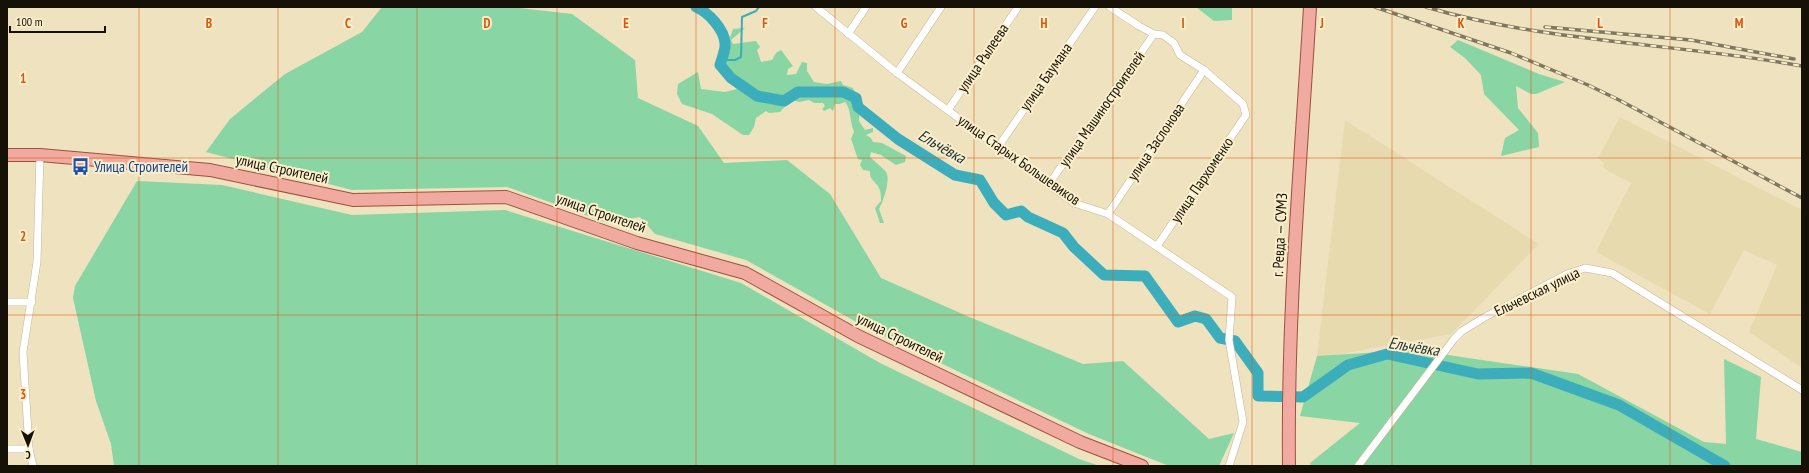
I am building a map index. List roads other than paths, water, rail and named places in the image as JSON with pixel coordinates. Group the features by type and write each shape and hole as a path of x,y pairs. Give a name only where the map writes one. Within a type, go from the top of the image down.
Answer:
{"main road":[{"name":"г. Ревда — СУМЗ","path":"1289,466 1288,410 1292,306 1310,7"},
{"name":"улица Строителей","path":"7,155 40,155 210,170 353,200 506,198 636,243 745,273 865,340 1080,442 1142,466"}],"street":[{"name":"улица Старых Большевиков","path":"816,7 897,74 1074,203 1108,214 1232,297 1229,340 1243,422 1228,466"},
{"path":"848,34 866,7"},
{"path":"897,74 941,7"},
{"name":"улица Рылеева","path":"948,110 1018,7"},
{"name":"улица Баумана","path":"998,147 1094,7"},
{"path":"1110,7 1154,34 1163,35 1174,43 1180,55 1204,70"},
{"name":"улица Машиностроителей","path":"1049,184 1154,34"},
{"name":"улица Пархоменко","path":"1157,246 1246,114 1243,104 1204,70"},
{"name":"улица Заслонова","path":"1108,214 1204,70"},
{"path":"33,466 29,449 23,352 32,302 37,262 40,155"},
{"name":"Ельчевская улица","path":"1358,466 1454,339 1462,331 1485,317 1560,278 1585,268 1612,273 1802,390"},
{"path":"7,302 32,302"},
{"path":"7,449 29,449"}],"waterway":[{"name":"Ельчёвка","path":"696,7 701,9 710,17 722,32 725,45 720,65 731,78 757,96 784,101 798,92 843,92 856,98 858,107 898,139 955,175 980,180 994,203 1006,215 1021,211 1028,217 1063,233 1074,247 1104,275 1145,276 1178,322 1195,316 1206,319 1220,338 1235,341 1258,373 1258,396 1303,397 1348,365 1387,354 1478,374 1531,373 1619,405 1725,466"},
{"path":"721,60 735,60 741,57 742,17 756,11 759,7"}],"railway":[{"path":"1375,7 1511,53 1588,85 1619,100 1802,198"},
{"path":"1426,7 1472,19 1519,28 1755,58 1802,66"},
{"path":"1545,27 1691,40 1794,59"}],"place":[{"name":"Улица Строителей","path":"81,167"}]}
